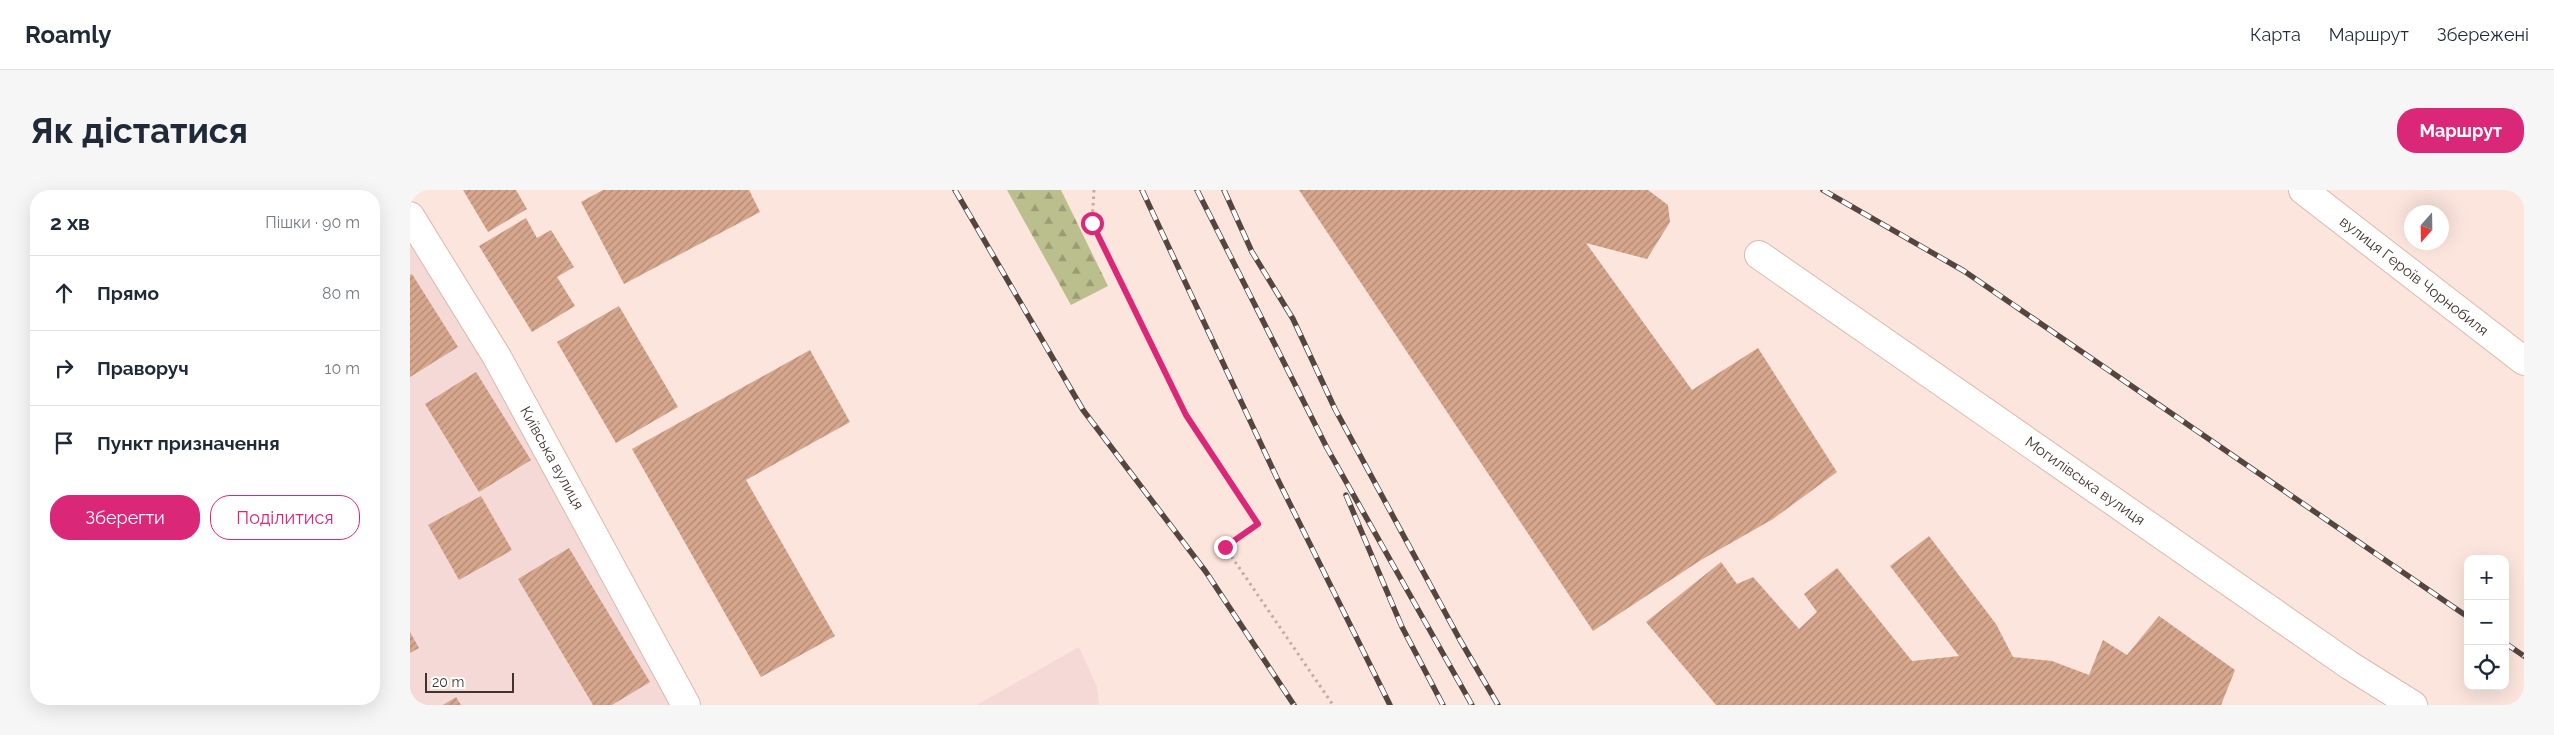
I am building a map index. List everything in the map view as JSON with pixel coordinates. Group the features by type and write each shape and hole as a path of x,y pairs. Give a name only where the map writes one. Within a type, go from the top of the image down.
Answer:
{"street":[{"name":"вулиця Героїв Чорнобиля","path":"2303,190 2524,361"},
{"name":"Київська вулиця","path":"410,216 497,357 686,705"},
{"name":"Могилівська вулиця","path":"1759,255 2349,665 2413,705"}],"path":[{"path":"1094,190 1092,223 1186,415 1258,524 1225,547 1333,705"}],"shaded area":[{"path":"410,216 686,705 410,705"},
{"path":"1079,647 1097,687 1099,705 977,705"}],"green space":[{"path":"1007,190 1061,190 1108,286 1071,305"}],"building":[{"path":"463,190 516,190 527,209 488,232"},
{"path":"603,190 749,190 760,212 624,284 581,202"},
{"path":"1299,190 1648,190 1668,205 1670,222 1647,259 1586,243 1692,390 1758,348 1837,472 1773,519 1701,560 1593,631"},
{"path":"526,218 537,238 551,230 574,267 557,277 575,306 532,332 479,246"},
{"path":"412,274 458,347 410,377 410,275"},
{"path":"619,306 678,407 616,443 557,342"},
{"path":"810,350 850,422 746,480 835,636 761,677 632,449"},
{"path":"476,372 531,460 479,492 425,404"},
{"path":"481,496 512,550 459,580 428,525"},
{"path":"1929,536 1996,624 2013,657 2052,661 2089,675 2103,640 2127,655 2159,616 2235,670 2221,705 1716,705 1646,622 1721,562 1737,584 1753,577 1799,629 1817,612 1804,594 1837,568 1912,661 1959,656 1890,566"},
{"path":"569,548 650,682 612,705 593,705 518,579"},
{"path":"410,632 419,648 410,653"},
{"path":"456,697 461,705 443,705"}],"railway":[{"path":"955,190 1083,410 1206,572 1294,705"},
{"path":"1142,190 1276,476 1390,705"},
{"path":"1197,190 1327,448 1472,705"},
{"path":"1224,190 1252,252 1293,319 1335,409 1460,640 1498,705"},
{"path":"1823,190 1964,271 2464,614"},
{"path":"1346,495 1402,627 1443,705"},
{"path":"2508,645 2524,656"}],"route":[{"path":"1092,223 1186,415 1258,524 1225,547"}]}
